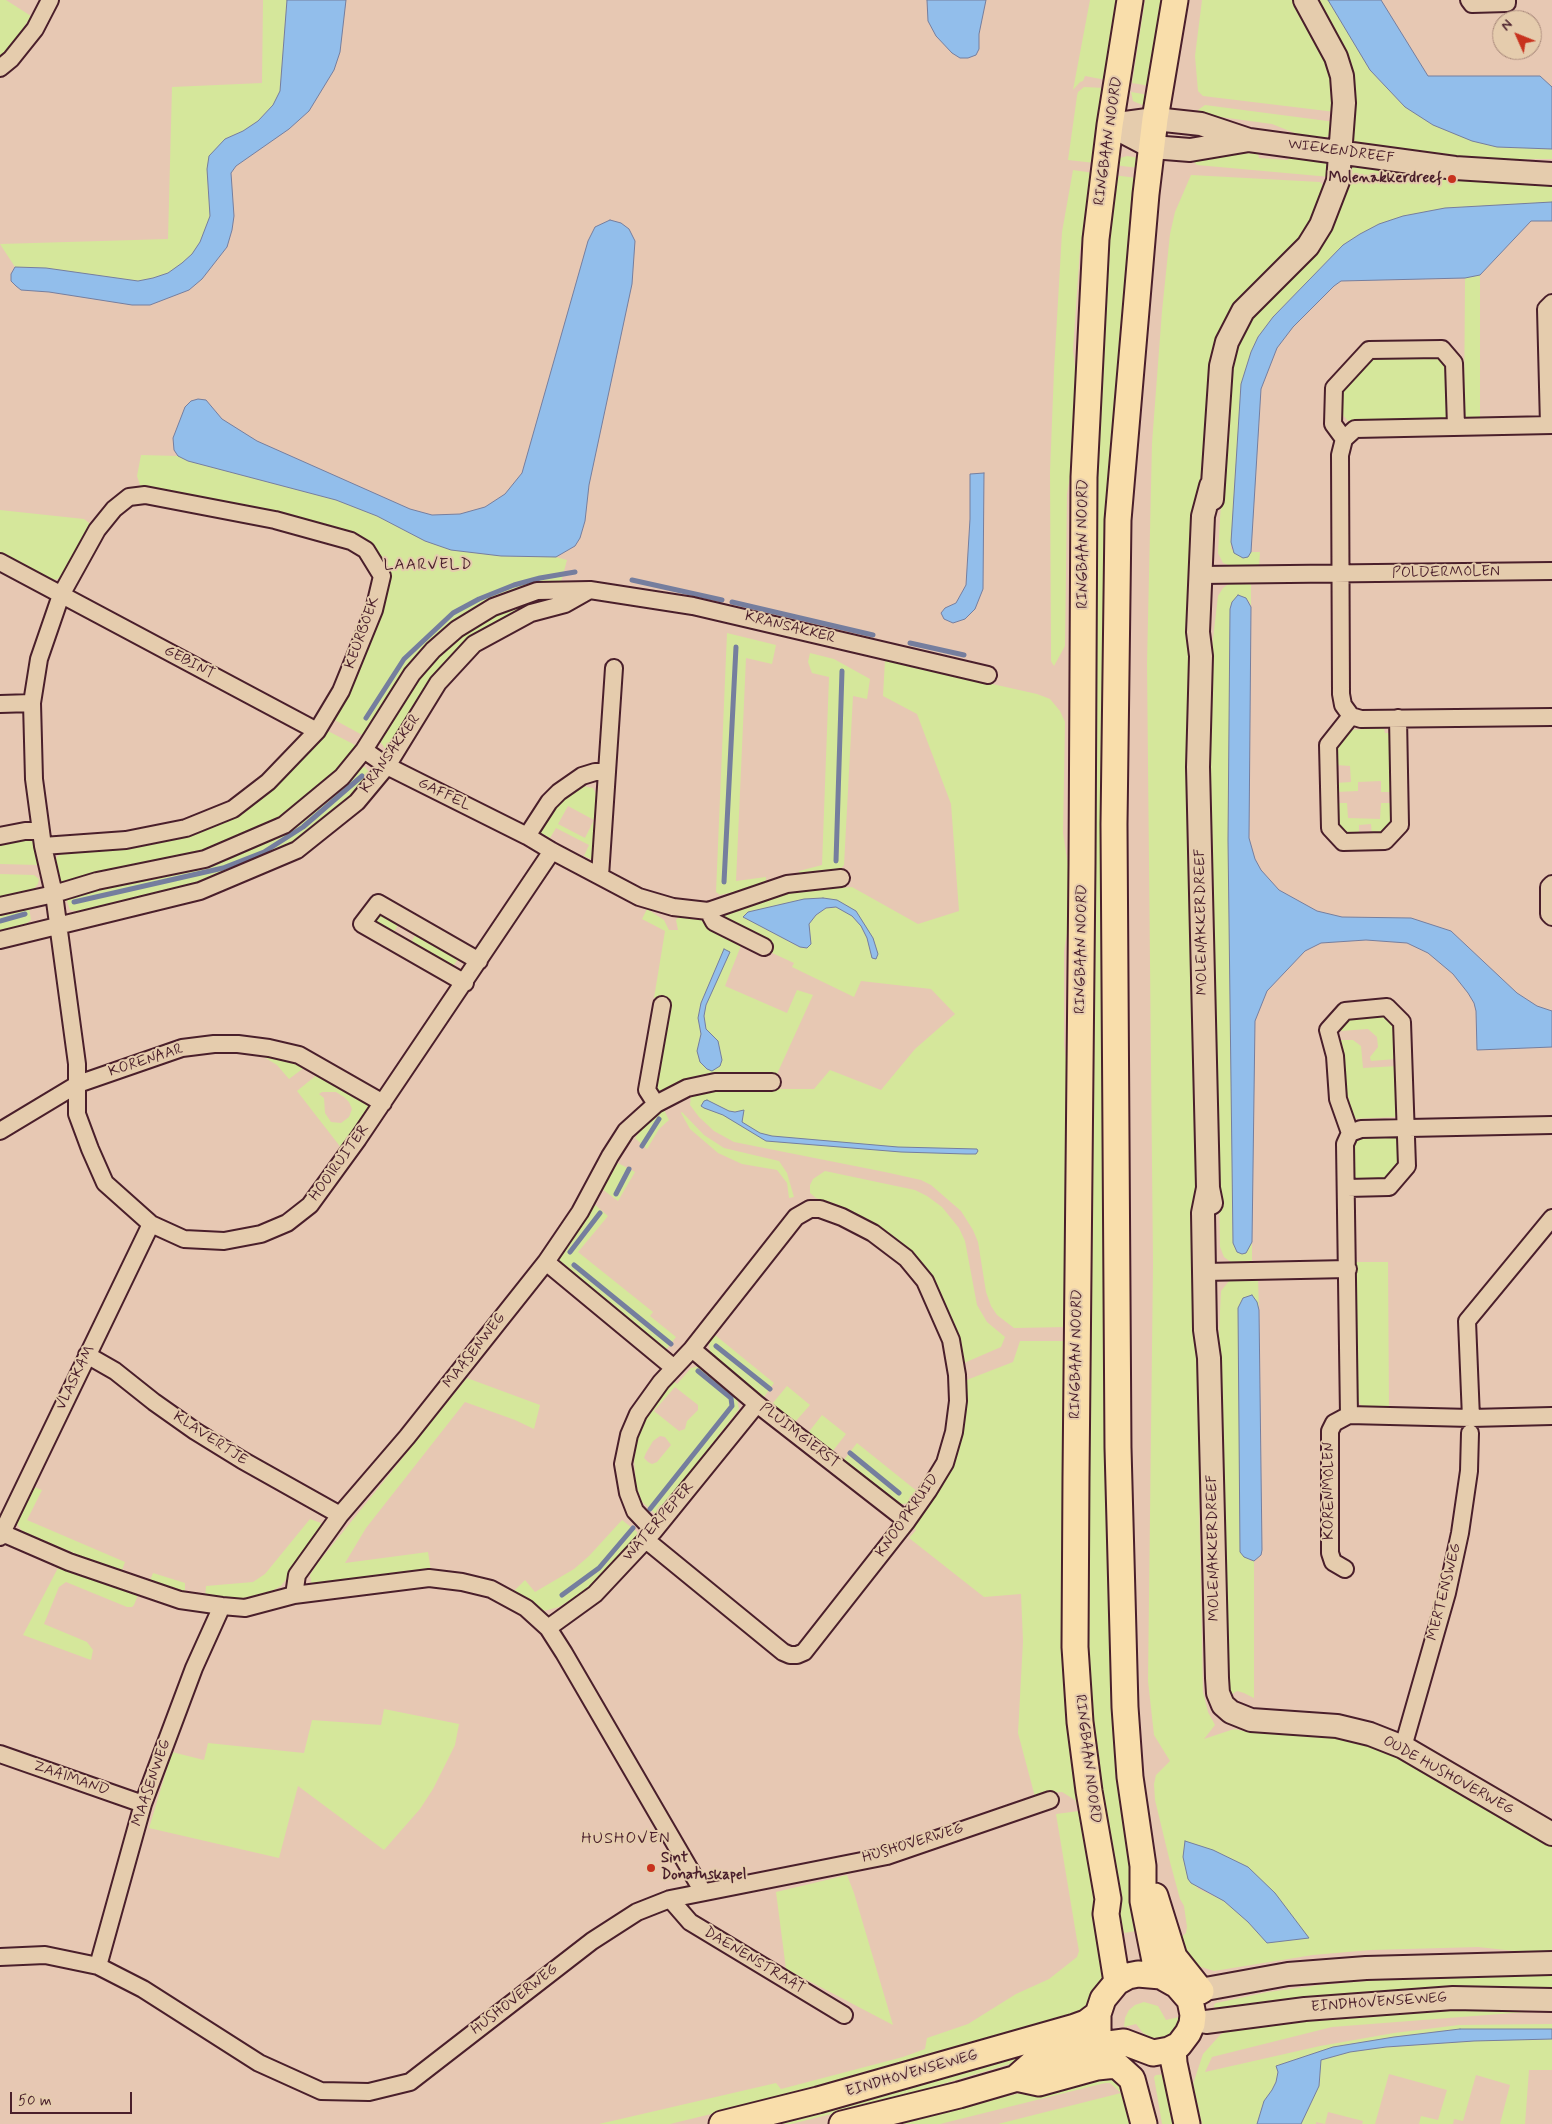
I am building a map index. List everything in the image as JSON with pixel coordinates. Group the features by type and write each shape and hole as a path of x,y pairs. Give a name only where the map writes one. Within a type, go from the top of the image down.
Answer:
{"main road":[{"name":"RINGBAAN NOORD","path":"1125,1983 1116,1912 1108,1899 1089,1791 1080,1722 1075,1638 1084,477 1096,239 1110,125 1130,0"},
{"name":"RINGBAAN NOORD","path":"1175,0 1155,119 1146,194 1118,520 1114,824 1118,1439 1122,1637 1130,1776 1143,1866 1143,1901 1155,1961 1190,1991 1192,2024 1177,2057"},
{"path":"1156,2124 1147,2080 1118,2057 1098,2035 1098,2014 1103,1999 1125,1983 1148,1974 1190,1991"},
{"path":"1125,1983 1140,1988 1160,1990 1175,1999 1190,1991"},
{"path":"1125,1983 1122,1997 1111,2016 1110,2025 1118,2057 1135,2085 1144,2124"},
{"name":"EINDHOVENSEWEG","path":"722,2124 818,2100 1075,2027 1086,2023 1098,2014"},
{"path":"1118,2057 1124,2042 1153,2053 1177,2057"},
{"path":"1118,2057 1160,2066 1177,2057"},
{"name":"EINDHOVENSEWEG","path":"842,2124 959,2095 1016,2078 1033,2063 1118,2057"},
{"path":"1177,2057 1187,2124"},
{"path":"1177,2057 1197,2124"}],"street":[{"path":"0,68 11,59 35,29 50,0"},
{"name":"MOLENAKKERDREEF","path":"1251,1720 1231,1712 1224,1705 1218,1693 1209,1358 1205,1330 1209,1272 1203,1213 1208,1188 1198,767 1201,656 1198,632 1206,575 1203,516 1212,486 1221,366 1227,342 1244,311 1303,252 1321,226 1338,181 1344,103 1342,76 1336,57 1305,0"},
{"path":"1469,0 1472,4 1507,4 1507,0"},
{"name":"WIEKENDREEF","path":"1110,125 1155,119 1201,124 1249,140 1455,168 1552,174"},
{"name":"WIEKENDREEF","path":"1110,125 1152,147 1190,150 1249,140"},
{"path":"1552,303 1546,309 1550,425 1354,429 1344,439 1340,455 1341,694 1343,705 1351,716 1361,719 1552,717"},
{"path":"1344,439 1334,424 1334,388 1369,350 1442,349 1454,363 1456,427"},
{"name":"KEURBOEK","path":"0,836 25,831 42,838 126,840 186,828 233,809 268,782 317,731 341,691 374,610 382,576 366,550 351,541 275,520 145,495 129,497 114,509 97,530 61,595 39,659 32,703 34,779 42,838 54,894 58,925"},
{"name":"GEBINT","path":"0,562 317,731"},
{"name":"POLDERMOLEN","path":"1206,575 1340,575 1552,571"},
{"name":"KRANSAKKER","path":"0,940 200,891 297,850 357,802 386,766 438,683 474,644 531,613 565,604 590,590"},
{"name":"KRANSAKKER","path":"0,906 54,894 97,881 205,859 284,826 342,777 364,750 412,674 433,650 457,629 494,607 537,591 590,590 693,606 988,675"},
{"path":"600,876 614,668"},
{"path":"0,704 32,703"},
{"path":"1351,716 1328,745 1330,828 1343,842 1384,841 1400,825 1398,718"},
{"name":"GAFFEL","path":"364,750 386,766 527,836 552,852 639,896 672,907 708,911 787,884 841,878"},
{"path":"527,836 549,802 559,792 582,776 595,772 606,772"},
{"name":"HOOIRUITER","path":"58,925 78,1084 77,1114 105,1183 151,1224 184,1239 224,1241 261,1234 286,1222 310,1205 383,1103 552,852"},
{"path":"1552,884 1549,887 1549,914 1552,917"},
{"path":"465,983 362,924 378,903 479,961"},
{"path":"708,911 714,922 764,947"},
{"path":"656,1104 647,1090 662,1005"},
{"path":"1347,1188 1389,1187 1407,1166 1402,1022 1387,1007 1345,1011 1328,1030 1335,1056 1338,1099 1350,1133 1346,1144 1349,1415 1470,1426 1552,1416"},
{"name":"KORENAAR","path":"0,1131 78,1084 182,1048 214,1044 238,1044 269,1048 299,1056 383,1103"},
{"name":"MAASENWEG","path":"294,1595 297,1575 340,1515 407,1437 546,1262 580,1212 610,1156 626,1132 656,1104 687,1088 715,1082 772,1082"},
{"path":"1350,1133 1361,1128 1552,1125"},
{"name":"KNOOPKRUID","path":"820,1209 835,1214 887,1243 906,1258 924,1281 951,1340 958,1374 958,1401 954,1432 945,1463 908,1521 804,1652 797,1655 783,1652 650,1535 635,1511 628,1493 624,1464 629,1435 643,1405 692,1349 796,1217 802,1212 820,1209"},
{"path":"1470,1426 1467,1321 1552,1218"},
{"name":"VLASKAM","path":"1,1534 151,1224"},
{"path":"546,1262 674,1368"},
{"path":"1209,1272 1348,1270"},
{"name":"PLUIMGIERST","path":"692,1349 757,1404 908,1521"},
{"name":"KLAVERTJE","path":"87,1355 115,1371 195,1432 340,1515"},
{"name":"WATERPEPER","path":"548,1628 595,1594 650,1535 757,1404"},
{"name":"KORENMOLEN","path":"1346,1569 1333,1562 1330,1553 1330,1431 1334,1423 1349,1415"},
{"name":"MERTENSWEG","path":"1402,1748 1447,1593 1458,1541 1469,1471 1470,1426"},
{"path":"1,1534 69,1562 180,1600 222,1606 245,1608 294,1595 429,1578 491,1589 526,1608 548,1628 703,1892"},
{"name":"MAASENWEG","path":"98,1966 143,1804 194,1668 222,1606"},
{"name":"OUDE HUSHOVERWEG","path":"1251,1720 1337,1726 1370,1734 1402,1748 1552,1834"},
{"name":"ZAAIMAND","path":"0,1754 143,1804"},
{"name":"HUSHOVERWEG","path":"0,1957 45,1955 98,1966 143,1989 259,2063 321,2091 369,2092 410,2082 592,1941 638,1912 670,1899 886,1856 1050,1800"},
{"name":"DAENENSTRAAT","path":"670,1899 690,1922 844,2015"},
{"path":"1190,1991 1288,1974 1366,1968 1552,1963"},
{"name":"EINDHOVENSEWEG","path":"1190,1991 1305,2009 1453,1998 1552,2000"}],"green space":[{"path":"0,0 6,0 31,16 18,36 0,57"},
{"path":"263,0 287,0 280,91 273,105 258,121 243,131 225,139 207,169 210,216 200,242 192,254 168,273 138,281 46,268 15,267 0,244 168,239 172,87 262,83"},
{"path":"1090,0 1119,0 1106,80 1085,76 1083,81 1073,90"},
{"path":"1145,0 1163,0 1150,86 1132,83"},
{"path":"1202,0 1294,0 1320,46 1333,81 1335,112 1203,96 1198,91 1195,56"},
{"path":"1311,0 1328,0 1370,70 1405,107 1433,125 1497,147 1552,149 1552,159 1459,159 1357,145 1351,138"},
{"path":"1084,87 1105,88 1095,163 1068,160 1077,96 1078,92"},
{"path":"1131,92 1149,95 1147,107 1133,101"},
{"path":"1205,105 1335,122 1333,131 1328,136 1321,140 1312,140 1272,124 1198,114 1198,110"},
{"path":"1258,153 1259,158 1288,160 1289,154 1319,156 1328,163 1330,177 1197,165 1192,160 1207,155"},
{"path":"1127,156 1140,158 1139,168 1114,165 1117,159"},
{"path":"1357,164 1552,179 1552,202 1445,208 1403,216 1379,224 1343,245 1273,317 1258,337 1241,384 1231,542 1231,549 1248,557 1251,552 1260,552 1259,566 1231,566 1223,563 1218,553 1229,369 1232,350 1249,316 1350,169"},
{"path":"1073,170 1094,173 1091,199 1080,249 1073,350 1078,391 1076,440 1067,494 1065,646 1054,666 1051,661 1050,472 1062,232"},
{"path":"1112,175 1138,178 1123,309 1110,494 1136,1931 1124,1933 1109,1862 1094,1754 1082,1561 1093,520"},
{"path":"1191,175 1320,182 1326,188 1315,222 1263,276 1214,352 1209,377 1196,531 1201,1309 1199,1496 1203,1692 1208,1712 1215,1725 1204,1739 1234,1729 1248,1732 1283,1728 1344,1736 1408,1759 1552,1846 1552,1955 1478,1947 1371,1950 1313,1955 1214,1971 1198,1966 1184,1956 1180,1938 1186,1933 1187,1927 1184,1906 1180,1899 1170,1862 1155,1800 1154,1784 1156,1775 1170,1761 1154,1735 1148,1681 1153,1264 1147,663 1152,443 1162,311 1170,234 1175,212","holes":["1213,1850 1248,1867 1267,1942 1224,1901 1197,1888"]},
{"path":"1480,275 1480,417 1464,417 1465,278"},
{"path":"1440,354 1448,361 1449,419 1348,421 1339,411 1340,392 1375,355"},
{"path":"141,455 178,456 188,461 336,500 377,516 425,541 451,550 501,556 556,557 567,560 561,582 534,587 487,602 366,737 331,718 359,669 384,606 387,590 380,560 288,519 163,490 141,488 137,476"},
{"path":"0,510 84,519 93,526 60,578 51,581 0,554"},
{"path":"1230,583 1251,583 1251,607 1249,601 1232,602 1230,609 1228,840 1233,1243 1242,1254 1246,1252 1252,1242 1252,1262 1241,1263 1231,1262 1224,1257 1220,1247 1209,673 1218,596 1223,588"},
{"path":"548,595 564,595 483,632 391,748 385,748 381,743 381,736 419,673 445,645 513,604"},
{"path":"727,633 776,645 772,664 746,658 736,881 766,877 766,885 720,895 716,892"},
{"path":"810,653 834,659 870,679 867,699 853,696 844,865 838,872 799,878 799,871 822,865 829,677 812,673 808,662"},
{"path":"885,660 1037,694 1050,699 1060,711 1065,722 1063,833 1072,903 1064,951 1064,1045 1071,1096 1068,1327 1014,1328 997,1315 991,1306 986,1292 978,1242 973,1230 961,1211 931,1185 921,1180 885,1172 734,1142 714,1131 699,1117 690,1105 691,1095 715,1085 755,1089 814,1089 830,1070 881,1090 915,1049 955,1014 931,989 861,981 854,997 792,967 794,963 770,952 773,943 717,918 722,910 791,892 852,887 918,924 959,911 951,804 917,714 883,696","holes":["804,899 856,911 876,958 872,957 867,938 861,926 852,916 836,907 826,908 816,915 809,924 811,944 807,948 800,947 743,917 748,912"]},
{"path":"1384,728 1385,733 1393,733 1392,792 1381,792 1381,781 1358,782 1358,791 1336,792 1336,783 1351,782 1350,766 1336,765 1336,746 1346,730"},
{"path":"324,729 359,747 344,767 272,825 173,861 63,884 59,883 53,861 60,854 146,845 199,830"},
{"path":"365,767 372,776 369,782 313,834 236,872 184,888 85,912 70,910 67,901 70,897 86,890 235,855 357,769"},
{"path":"583,786 593,788 598,798 595,855 591,859 584,856 589,845 556,828 550,838 540,833 551,812 571,793","holes":["568,806 594,820 585,838 558,824"]},
{"path":"1335,803 1347,803 1348,818 1380,819 1381,803 1393,803 1393,826 1384,835 1372,835 1371,824 1359,825 1359,836 1346,836 1335,827"},
{"path":"27,839 32,841 37,851 40,863 38,865 0,864 0,843"},
{"path":"0,874 34,875 39,879 38,884 31,892 0,900"},
{"path":"29,907 31,920 24,925 0,932 0,910"},
{"path":"647,909 664,920 669,930 678,930 676,920 679,916 698,917 711,930 742,943 725,986 787,1013 797,990 813,995 777,1074 736,1075 660,1097 652,1084 669,1001 654,998 665,931 642,919","holes":["726,949 706,1005 704,1016 706,1029 718,1041 700,1041 701,1034 698,1018 701,1003"]},
{"path":"381,911 396,920 398,925 393,934 372,922"},
{"path":"420,934 456,955 458,959 452,968 410,945 415,935"},
{"path":"1388,1016 1395,1023 1396,1059 1371,1061 1370,1057 1378,1047 1377,1037 1368,1029 1340,1031 1349,1019"},
{"path":"1341,1040 1353,1040 1361,1046 1363,1068 1397,1066 1396,1117 1351,1119 1348,1114 1349,1098 1342,1091"},
{"path":"254,1051 293,1061 305,1067 289,1079 277,1065"},
{"path":"319,1073 367,1101 369,1109 342,1149 297,1091","holes":["322,1092 336,1092 349,1102 352,1109 349,1117 341,1123 331,1122 325,1113 324,1098 319,1094"]},
{"path":"663,1108 669,1120 659,1129 647,1149 635,1138 652,1116"},
{"path":"682,1112 704,1135 724,1148 779,1161 787,1173 794,1197 789,1198 787,1183 777,1170 742,1164 718,1153 690,1129"},
{"path":"1398,1134 1401,1166 1385,1180 1355,1180 1354,1145 1356,1140 1363,1135"},
{"path":"618,1163 635,1172 618,1201 602,1189"},
{"path":"825,1171 915,1190 942,1207 959,1228 965,1241 977,1305 987,1322 1005,1337 1001,1347 964,1363 948,1310 934,1285 902,1246 867,1219 836,1204 816,1198 810,1193 810,1185 813,1179"},
{"path":"593,1203 608,1216 578,1252 653,1312 650,1316 676,1337 666,1350 561,1264 558,1257"},
{"path":"1355,1262 1388,1262 1389,1409 1364,1409 1357,1400"},
{"path":"1258,1277 1259,1310 1257,1302 1250,1561 1254,1561 1254,1698 1237,1691 1229,1696 1217,1374 1221,1291 1229,1281 1235,1278"},
{"path":"715,1335 774,1383 764,1397 710,1353 709,1344"},
{"path":"1020,1341 1068,1341 1099,1913 1105,1973 1102,1983 1090,2002 1070,2021 670,2124 599,2124 776,2083 781,2089 903,2057 925,2049 927,2038 968,2024 1016,1994 1049,1979 1077,1957 1079,1951 1056,1814 1079,1811 1075,1800 1062,1792 1035,1797 1018,1733 1023,1641 1021,1594 984,1597 909,1538 916,1530 912,1527 943,1481 964,1381 1013,1362"},
{"path":"704,1365 736,1393 739,1409 657,1515 642,1502 636,1485 634,1460 639,1433 649,1408 671,1379 677,1384 691,1368","holes":["675,1387 698,1405 698,1410 687,1421 685,1429 679,1431 654,1411","660,1436 665,1437 671,1445 657,1462 652,1464 644,1458 653,1441"]},
{"path":"467,1378 540,1405 534,1429 465,1402 366,1528 345,1563 428,1552 431,1571 312,1587 310,1575 317,1564"},
{"path":"787,1386 810,1405 795,1422 772,1404"},
{"path":"822,1415 846,1434 832,1452 808,1433"},
{"path":"857,1443 918,1492 911,1503 902,1504 893,1501 843,1461"},
{"path":"32,1486 42,1490 27,1520 125,1562 121,1573 22,1531 17,1524 17,1516"},
{"path":"310,1519 321,1523 323,1530 281,1586 268,1593 249,1597 226,1600 205,1598 206,1586 253,1582 265,1574"},
{"path":"622,1520 640,1534 592,1587 559,1607 544,1611 514,1591 525,1580 535,1592 574,1569 589,1556"},
{"path":"60,1564 138,1595 134,1605 127,1607 66,1582 59,1587 44,1624 87,1642 93,1650 91,1660 23,1635"},
{"path":"153,1573 185,1583 185,1593 149,1583"},
{"path":"384,1709 459,1724 455,1745 433,1789 420,1809 384,1850 298,1786 279,1858 149,1828 172,1752 204,1760 208,1743 304,1753 312,1720 381,1725"},
{"path":"847,1875 893,2025 786,1969 776,1892"},
{"path":"1552,1971 1552,1994 1215,2015 1214,2005 1216,2003 1268,1992 1319,1985 1428,1976 1502,1977"},
{"path":"1144,2002 1158,2006 1166,2020 1179,2017 1177,2024 1170,2034 1165,2037 1153,2038 1143,2033 1136,2024 1124,2027 1125,2018 1129,2010 1135,2005"},
{"path":"1379,2006 1552,2010 1332,2027 1212,2057 1205,2072 1320,2046 1394,2033 1459,2025 1552,2024 1552,2029 1460,2029 1333,2047 1276,2066 1278,2072 1276,2082 1264,2101 1257,2124 1202,2124 1193,2084 1203,2054 1221,2034 1242,2025"},
{"path":"1083,2032 1040,2055 896,2098 791,2124 749,2124"},
{"path":"1552,2039 1552,2070 1529,2070 1525,2124 1500,2124 1510,2085 1476,2075 1463,2121 1454,2119 1453,2124 1419,2124 1421,2116 1438,2120 1447,2090 1389,2074 1375,2124 1362,2124 1363,2121 1328,2112 1325,2124 1316,2122 1316,2124 1301,2124 1319,2086 1320,2060 1350,2052 1386,2047 1474,2041"},
{"path":"1096,2074 1123,2080 1139,2124 998,2124 1121,2093 1110,2083 1105,2083 940,2124 897,2124"},
{"path":"1168,2074 1181,2124 1162,2124 1154,2077 1156,2075"}],"water":[{"path":"287,0 346,0 340,52 334,70 309,111 289,129 236,166 231,173 234,216 232,230 227,247 202,279 189,290 150,305 132,305 49,292 21,290 16,286 11,281 11,274 15,267 46,268 138,281 168,273 192,254 200,242 210,216 207,169 209,156 225,139 243,131 258,121 273,105 280,91"},
{"path":"927,0 986,0 979,34 979,49 976,55 960,58 952,53 936,36 928,21"},
{"path":"1328,0 1381,0 1428,76 1540,76 1552,87 1552,149 1497,147 1472,141 1433,125 1405,107 1370,70"},
{"path":"1552,202 1552,221 1531,221 1480,275 1465,278 1341,281 1293,327 1277,348 1261,389 1251,552 1248,557 1243,558 1234,553 1231,542 1241,384 1258,337 1273,317 1343,245 1379,224 1403,216 1445,208"},
{"path":"610,220 621,223 629,229 635,241 632,284 589,485 585,521 580,538 575,546 556,557 501,556 451,550 425,541 377,516 336,500 188,461 178,456 174,450 173,438 185,407 191,401 198,399 206,400 222,419 257,441 410,509 432,515 460,514 485,507 505,494 522,473 588,241 595,227"},
{"path":"984,473 983,589 975,609 965,619 953,623 944,619 941,613 945,608 956,603 966,585 970,519 970,474"},
{"path":"1238,595 1246,598 1251,607 1249,838 1255,859 1261,870 1279,890 1317,911 1342,917 1411,918 1451,931 1517,993 1537,1006 1552,1011 1552,1047 1477,1050 1474,1003 1453,974 1428,953 1407,943 1366,940 1321,943 1305,951 1267,991 1255,1021 1252,1242 1246,1253 1242,1254 1237,1252 1233,1243 1228,840 1230,609 1232,602"},
{"path":"823,898 837,900 856,911 873,938 878,954 876,959 872,958 867,938 861,926 852,916 836,907 826,908 816,915 809,924 811,944 807,948 800,947 743,917 748,912 804,899"},
{"path":"724,949 730,952 706,1005 704,1016 706,1029 718,1041 722,1060 720,1066 712,1071 700,1062 697,1051 701,1034 698,1018 701,1003"},
{"path":"707,1100 729,1111 744,1110 742,1122 760,1133 772,1136 898,1147 977,1149 978,1151 976,1154 901,1152 766,1141 723,1115 701,1106"},
{"path":"1252,1295 1257,1302 1259,1310 1262,1550 1261,1555 1254,1561 1244,1557 1240,1552 1238,1308 1243,1298"},
{"path":"1185,1841 1213,1850 1248,1867 1275,1893 1309,1938 1267,1943 1248,1922 1224,1901 1191,1883 1188,1879 1183,1857"},
{"path":"1460,2029 1552,2029 1552,2039 1474,2041 1386,2047 1350,2052 1321,2060 1319,2086 1301,2124 1257,2124 1264,2101 1276,2082 1278,2072 1276,2066 1333,2047"}],"waterway":[{"path":"366,718 404,659 453,613 479,599 514,585 575,572"},
{"path":"632,580 722,600"},
{"path":"732,602 873,635"},
{"path":"910,643 964,655"},
{"path":"724,882 736,647"},
{"path":"836,861 842,671"},
{"path":"74,902 223,868 264,852 303,827 362,776"},
{"path":"0,921 25,914"},
{"path":"642,1146 659,1119"},
{"path":"616,1194 629,1169"},
{"path":"570,1252 600,1213"},
{"path":"574,1265 671,1344"},
{"path":"716,1346 770,1389"},
{"path":"650,1509 732,1406 731,1398 698,1371"},
{"path":"850,1453 899,1493"},
{"path":"562,1595 599,1568 633,1528"}],"place":[{"name":"Molenakkerdreef","path":"1452,179"},
{"name":"Sint Donatuskapel","path":"651,1868"}],"district":[{"name":"LAARVELD","path":"428,566"},
{"name":"HUSHOVEN","path":"626,1840"}]}
